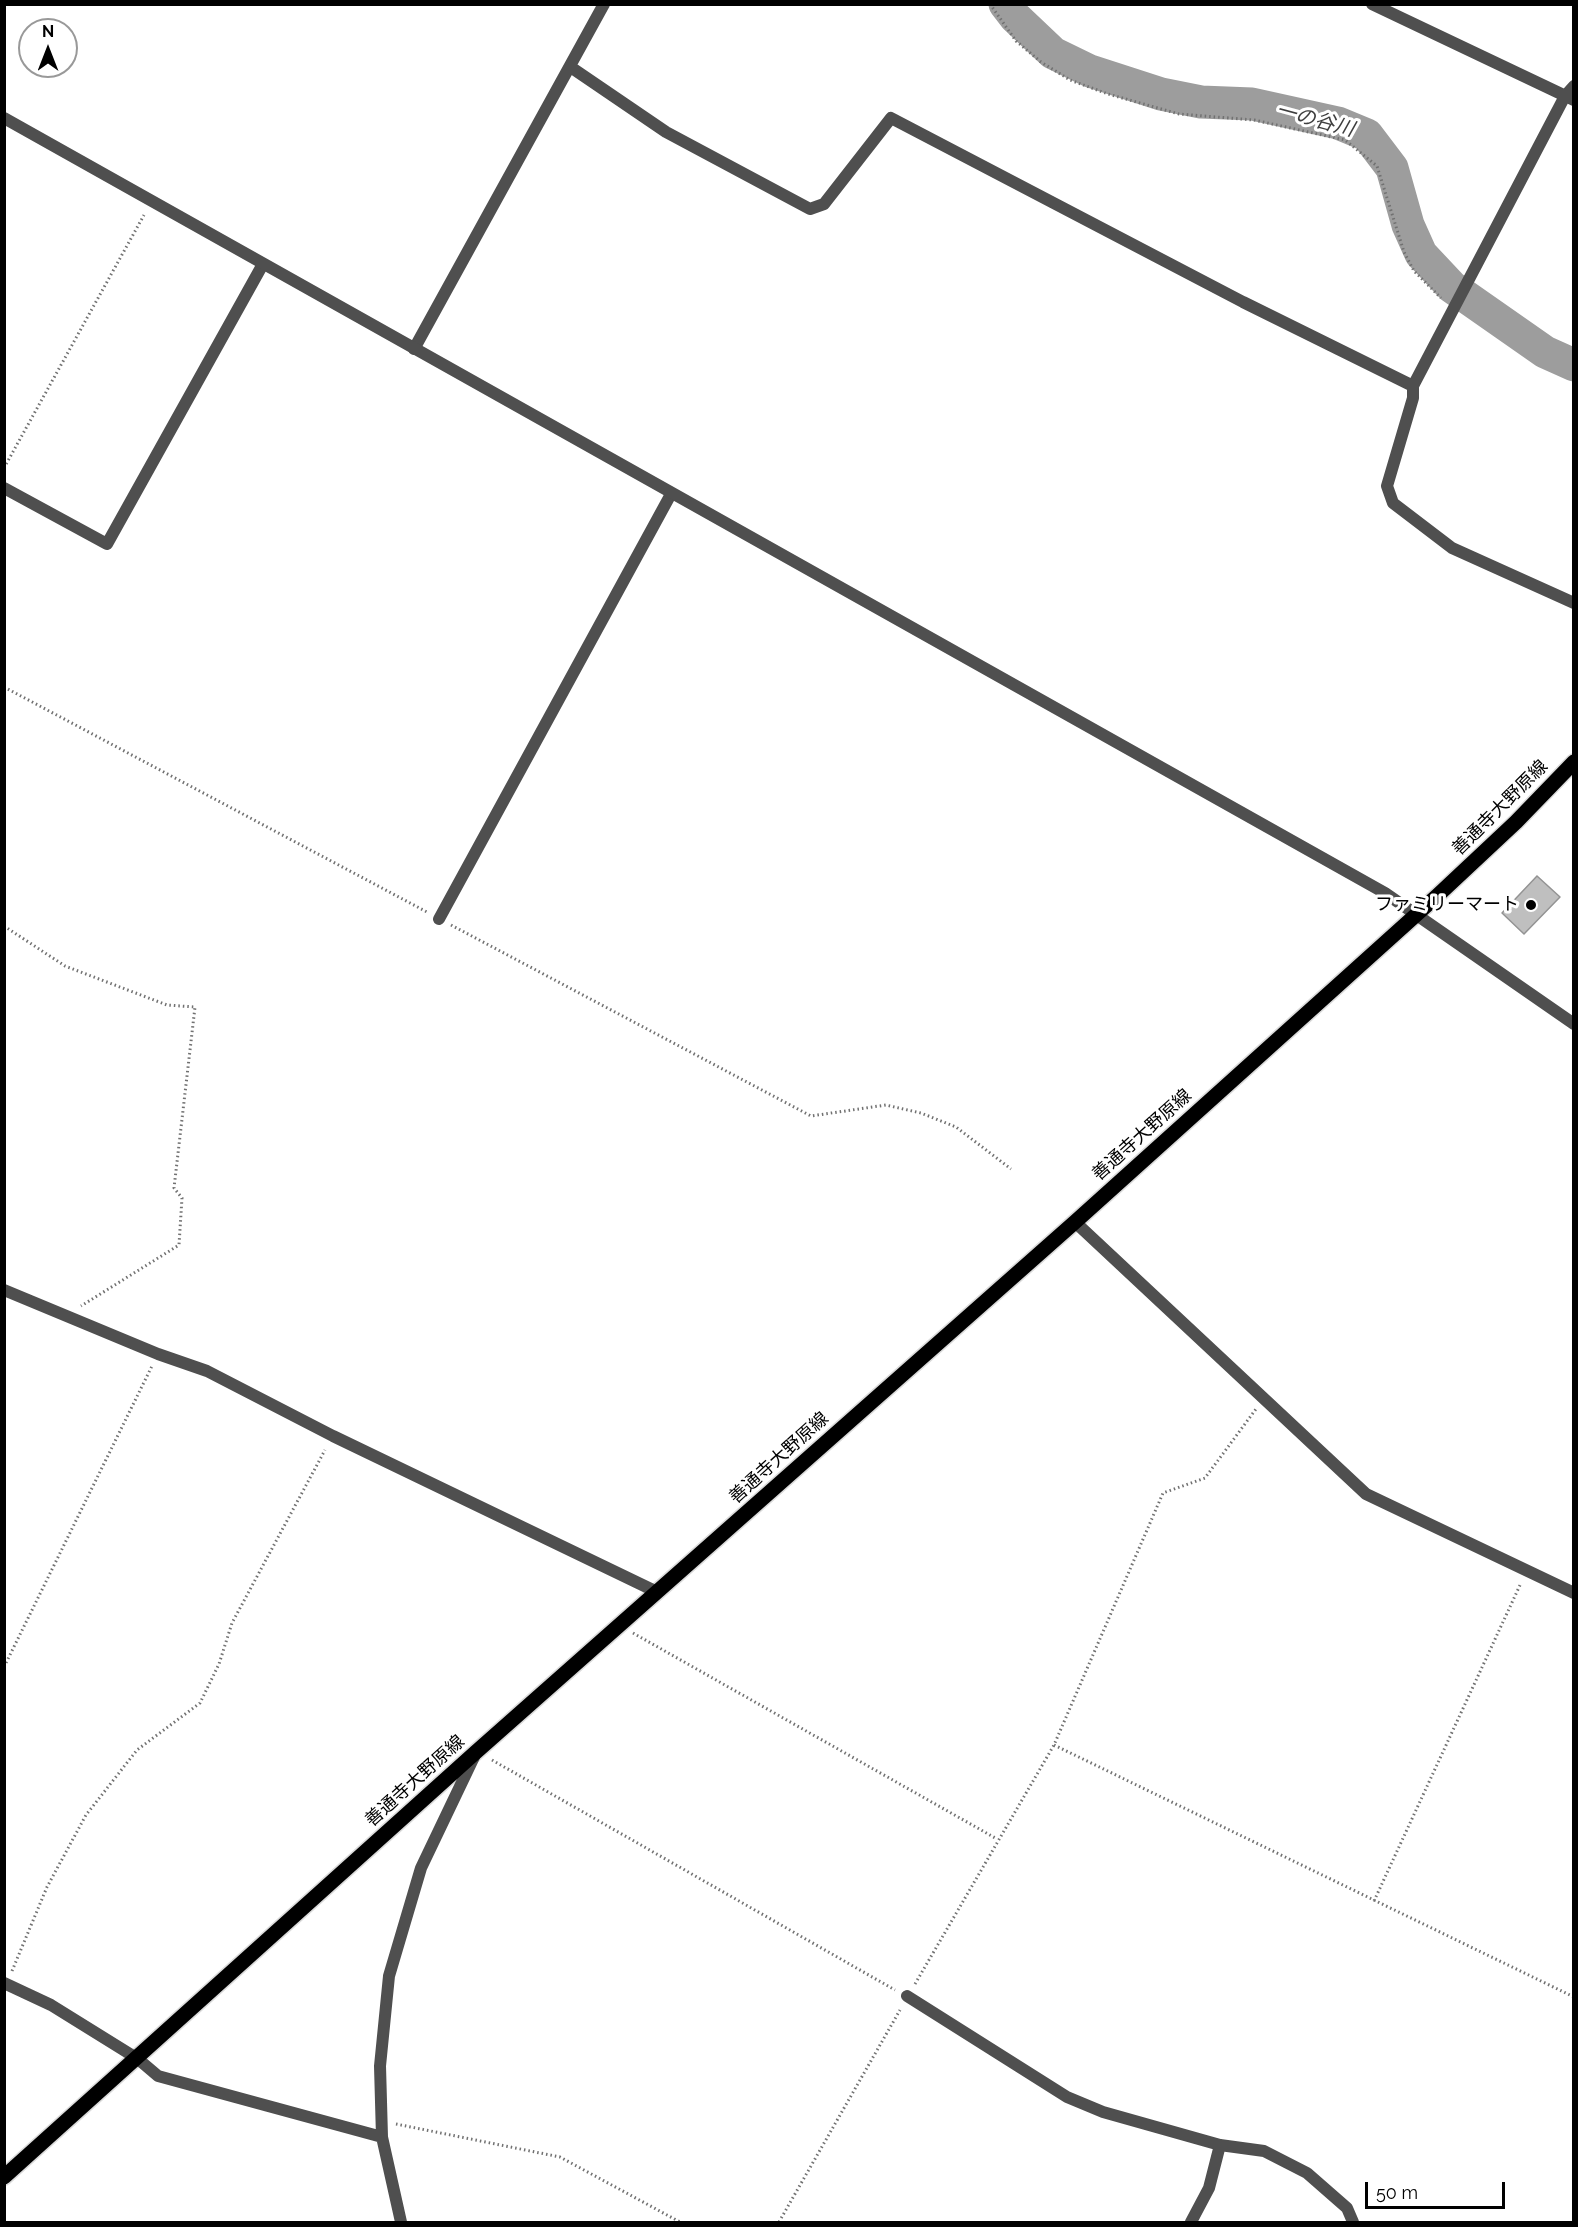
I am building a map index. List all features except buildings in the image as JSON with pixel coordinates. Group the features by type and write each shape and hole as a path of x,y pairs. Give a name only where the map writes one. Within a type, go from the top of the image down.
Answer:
{"main road":[{"name":"善通寺大野原線","path":"4,2177 138,2059 476,1752 1075,1222 1516,822 1574,762"}],"street":[{"path":"414,349 572,68 604,4"},
{"path":"1372,4 1569,98"},
{"path":"572,68 666,132 810,209 824,204 891,118 1243,302 1413,386"},
{"path":"1574,86 1464,287 1413,386 1413,398 1387,486 1393,503 1452,548 1574,603"},
{"path":"4,118 1417,913 1574,1024"},
{"path":"4,488 107,544 263,264"},
{"path":"439,919 671,494"},
{"path":"1075,1222 1366,1494 1574,1593"},
{"path":"4,1290 68,1314 158,1354 207,1371 333,1436 657,1592"},
{"path":"401,2223 382,2137 380,2066 389,1976 399,1935 421,1868 476,1752"},
{"path":"5,1984 51,2005 138,2059 158,2076 382,2137"},
{"path":"908,1996 1067,2097 1103,2112 1220,2145 1264,2151 1307,2173 1347,2208 1353,2223"},
{"path":"1191,2223 1209,2188 1220,2145"}],"path":[{"path":"990,4 1016,41 1041,63 1070,80 1108,94 1179,114 1254,120 1345,140 1377,166 1404,252 1414,271 1454,306"},
{"path":"4,468 152,201"},
{"path":"4,687 811,1116 886,1105 921,1113 956,1127 1011,1169"},
{"path":"4,926 65,966 167,1005 195,1007 174,1188 182,1198 179,1245 68,1314"},
{"path":"4,1668 158,1354"},
{"path":"779,2223 997,1839 1054,1745 1163,1494 1205,1478 1264,1399"},
{"path":"5,1984 47,1887 86,1815 137,1750 200,1703 219,1664 231,1623 333,1436"},
{"path":"1374,1901 1526,1571"},
{"path":"621,1626 997,1839"},
{"path":"1054,1745 1574,1997"},
{"path":"476,1752 908,1996"},
{"path":"382,2122 560,2157 680,2223"}],"waterway":[{"name":"一の谷川","path":"1005,4 1015,17 1053,53 1090,71 1161,94 1201,102 1252,104 1338,123 1367,135 1392,168 1408,225 1421,254 1452,287 1545,352 1574,365"}],"place":[{"name":"ファミリーマート","path":"1531,905"}]}
